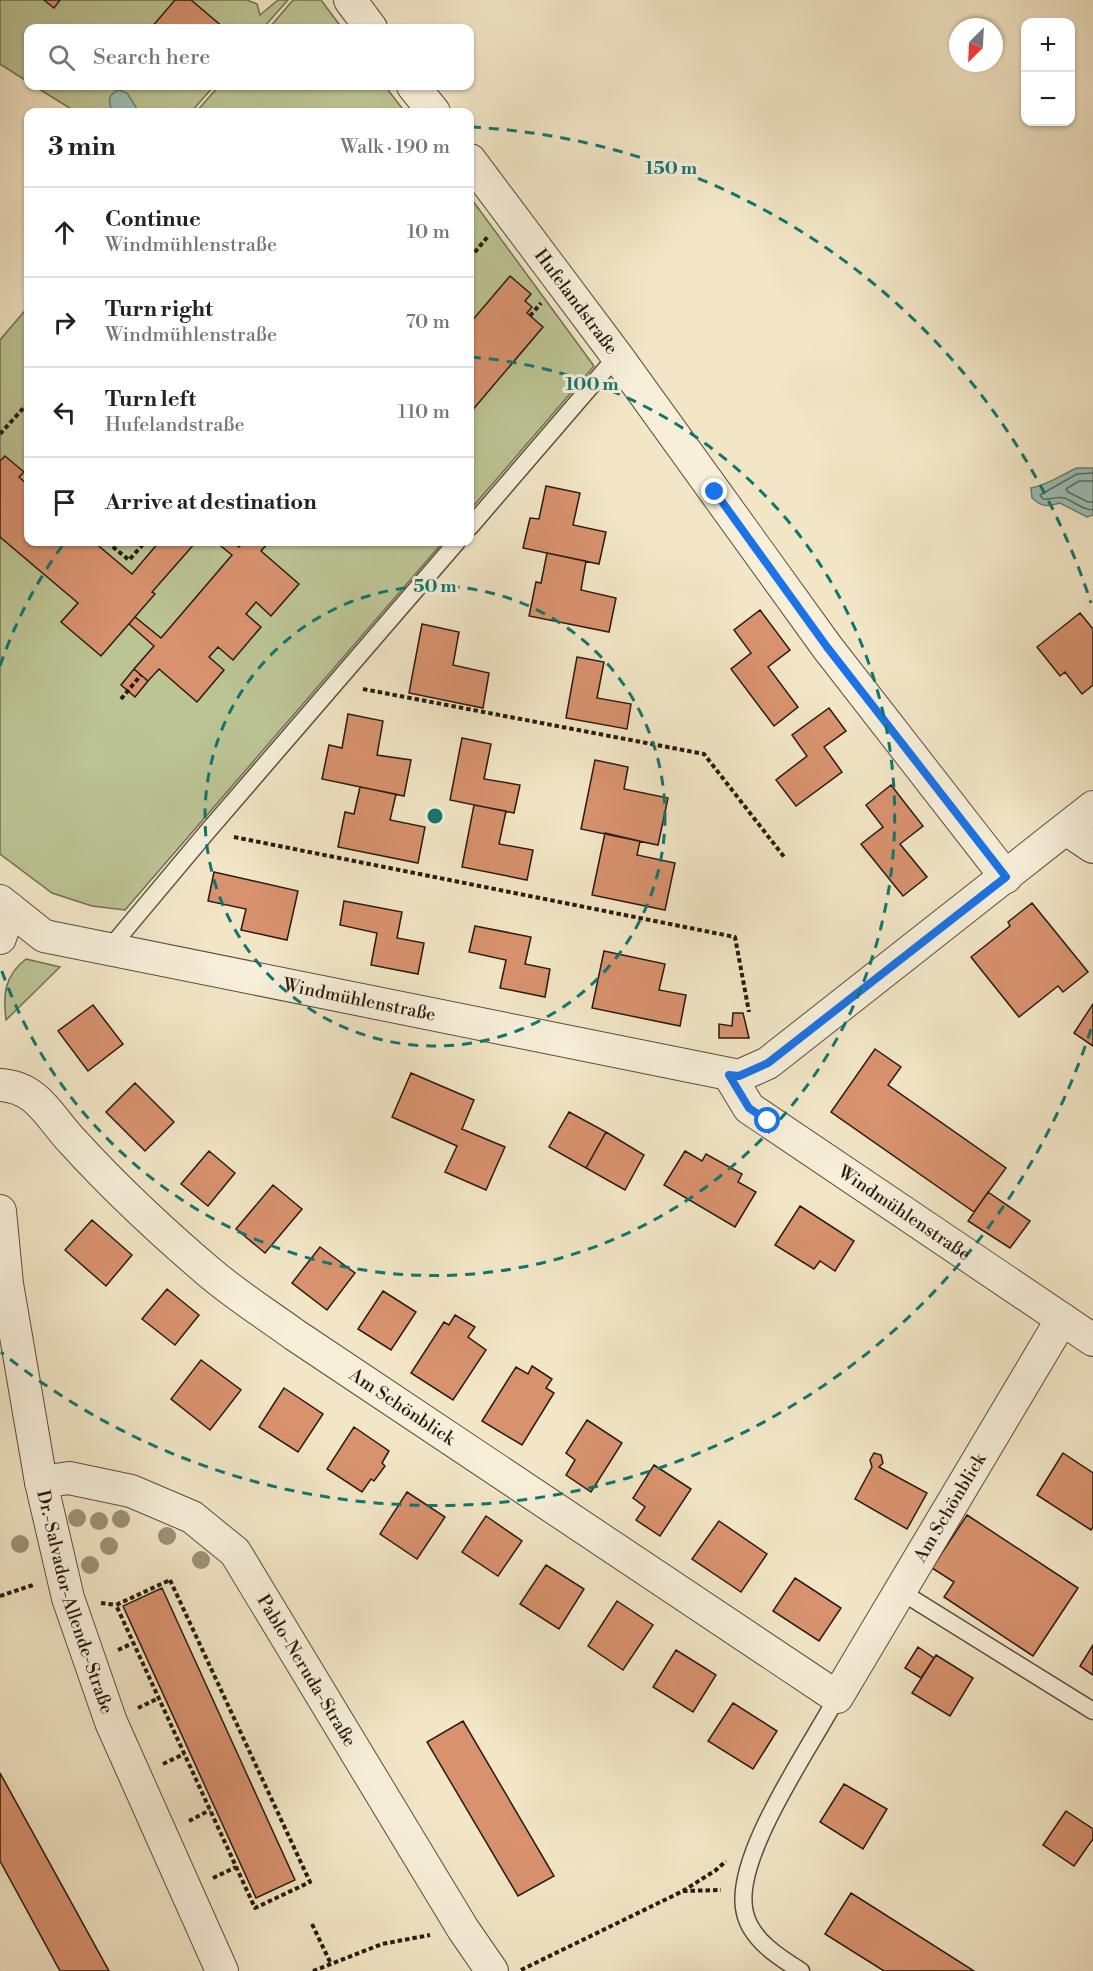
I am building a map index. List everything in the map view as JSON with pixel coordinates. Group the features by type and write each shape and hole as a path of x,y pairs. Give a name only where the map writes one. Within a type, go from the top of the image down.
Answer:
{"street":[{"path":"350,0 368,24"},
{"path":"416,90 431,108"},
{"name":"Hufelandstraße","path":"474,165 617,356 827,647 1006,877"},
{"name":"Windmühlenstraße","path":"3,916 44,936 739,1076 768,1063 1093,807"},
{"path":"1066,829 1093,847"},
{"name":"Windmühlenstraße","path":"729,1075 749,1108 1093,1340"},
{"name":"Am Schönblick","path":"0,1085 14,1086 34,1096 72,1142 124,1194 210,1273 304,1342 837,1697 1062,1319"},
{"name":"Dr.-Salvador-Allende-Straße","path":"0,1211 7,1284 40,1482 68,1598 111,1722 222,1971"},
{"name":"Pablo-Neruda-Straße","path":"40,1482 69,1478 131,1491 192,1517 235,1552 463,1929 492,1971"}],"lane":[{"path":"474,522 617,356"},
{"path":"109,949 454,546"},
{"path":"900,1591 1093,1711"},
{"name":"Am Schönblick","path":"801,1971 767,1946 755,1934 745,1915 742,1890 762,1828 837,1697"}],"path":[{"path":"474,253 486,239"},
{"path":"530,316 537,308"},
{"path":"0,434 24,407"},
{"path":"113,546 129,560 141,546"},
{"path":"121,699 141,675"},
{"path":"335,684 704,754 785,858"},
{"path":"207,832 735,937 749,1012"},
{"path":"170,1580 310,1882 255,1908 159,1698 116,1605 170,1580"},
{"path":"121,1649 133,1643"},
{"path":"142,1706 159,1698"},
{"path":"167,1762 184,1754"},
{"path":"191,1820 210,1810"},
{"path":"530,1966 683,1891 716,1870 762,1828"},
{"path":"214,1877 236,1867"},
{"path":"683,1891 722,1890"},
{"path":"312,1924 331,1964"},
{"path":"313,1971 382,1944 427,1935"}],"green space":[{"path":"0,0 247,0 257,4 260,15 278,0 288,0 267,24 24,24 24,79 0,64"},
{"path":"293,0 321,0 339,24 272,24"},
{"path":"40,90 210,90 195,108 70,108"},
{"path":"215,90 388,90 402,108 200,108"},
{"path":"474,202 594,366 474,505"},
{"path":"24,312 24,546 440,546 125,910 92,906 52,893 0,854 0,340"},
{"path":"26,959 60,967 6,1020 5,994 9,979"}],"water":[{"path":"119,90 127,93 136,108 111,108 110,99"},
{"path":"1077,468 1093,468 1093,515 1087,517 1060,503 1042,505 1032,498 1031,488"}],"building":[{"path":"44,0 60,0 54,8"},
{"path":"175,0 191,0 219,24 154,24"},
{"path":"510,276 531,294 525,301 532,307 527,313 543,327 474,408 474,318"},
{"path":"5,456 24,472 19,477 24,481 24,546 99,546 132,574 156,546 192,546 152,592 155,594 101,656 61,622 78,603 0,537 0,461"},
{"path":"546,486 580,493 573,525 606,532 599,564 523,548 530,518 539,519"},
{"path":"221,546 265,546 261,551 299,584 271,616 256,602 246,614 261,627 233,660 218,647 209,657 224,670 197,702 159,669 148,681 134,669 154,646 129,624 135,617 161,638 232,555"},
{"path":"547,553 586,561 581,590 616,598 609,632 529,616 536,582 541,583"},
{"path":"760,610 790,650 768,667 798,707 774,726 731,669 751,653 734,630"},
{"path":"1080,613 1093,629 1093,685 1082,694 1065,672 1060,676 1037,647"},
{"path":"422,624 459,632 453,665 489,673 483,708 409,693"},
{"path":"577,657 604,662 597,698 631,704 627,729 566,718"},
{"path":"134,669 148,681 135,697 121,685"},
{"path":"829,708 846,731 824,747 842,772 796,806 776,780 807,756 792,735"},
{"path":"348,714 383,721 377,755 411,760 404,796 322,779 329,745 342,748"},
{"path":"462,738 491,744 484,779 520,785 514,813 450,800"},
{"path":"595,760 628,767 624,789 668,798 658,845 581,829"},
{"path":"891,785 923,826 900,844 927,877 903,896 861,844 883,827 866,805"},
{"path":"360,787 396,794 390,820 425,827 418,863 338,847 345,812 354,814"},
{"path":"474,805 506,811 499,844 533,850 527,880 462,867"},
{"path":"605,833 640,841 637,855 675,863 665,910 592,895"},
{"path":"214,872 298,891 287,940 241,930 246,909 208,901"},
{"path":"344,901 402,912 397,938 424,943 418,974 371,965 377,933 340,925"},
{"path":"1032,903 1088,972 1063,992 1058,986 1019,1017 971,957 1010,926 1008,922"},
{"path":"475,926 531,937 525,964 550,969 545,997 500,988 506,960 469,952"},
{"path":"604,951 665,964 659,990 686,995 680,1026 592,1008"},
{"path":"1093,1004 1093,1046 1074,1033"},
{"path":"93,1005 123,1044 88,1071 58,1031"},
{"path":"733,1013 743,1013 749,1038 719,1038 719,1024 732,1026"},
{"path":"875,1049 901,1067 888,1085 1006,1168 974,1212 831,1112"},
{"path":"411,1073 474,1100 462,1129 505,1147 486,1190 445,1172 457,1146 392,1117"},
{"path":"135,1083 174,1122 145,1151 106,1112"},
{"path":"569,1112 606,1132 586,1168 549,1147"},
{"path":"606,1132 644,1155 625,1190 586,1168"},
{"path":"209,1151 235,1173 208,1206 181,1184"},
{"path":"685,1151 702,1161 706,1154 742,1174 738,1182 756,1192 735,1227 664,1185"},
{"path":"273,1185 302,1209 265,1253 236,1229"},
{"path":"988,1192 1030,1221 1010,1248 968,1221"},
{"path":"800,1206 854,1241 835,1271 820,1261 814,1269 775,1245"},
{"path":"92,1220 132,1255 106,1286 65,1250"},
{"path":"320,1247 355,1273 327,1310 292,1283"},
{"path":"167,1289 199,1315 175,1345 142,1319"},
{"path":"383,1291 416,1312 391,1350 358,1329"},
{"path":"455,1315 475,1327 468,1337 486,1350 453,1400 411,1373 444,1322 449,1325"},
{"path":"201,1360 241,1390 210,1430 171,1399"},
{"path":"532,1366 552,1379 546,1388 554,1393 522,1445 482,1421 516,1367 528,1374"},
{"path":"284,1388 323,1414 298,1452 259,1427"},
{"path":"587,1420 622,1443 591,1492 566,1475 575,1460 566,1453"},
{"path":"354,1427 389,1451 382,1463 385,1466 374,1481 371,1479 362,1492 327,1469"},
{"path":"874,1453 881,1455 883,1463 879,1467 927,1493 907,1529 855,1499 872,1467 870,1460"},
{"path":"1063,1453 1093,1473 1093,1527 1091,1530 1037,1495"},
{"path":"654,1465 691,1489 660,1536 636,1520 645,1507 633,1498"},
{"path":"407,1492 445,1517 417,1559 380,1534"},
{"path":"967,1515 1078,1588 1033,1656 944,1597 954,1582 932,1568"},
{"path":"486,1516 522,1541 498,1576 462,1552"},
{"path":"719,1521 767,1554 741,1592 692,1559"},
{"path":"546,1565 584,1589 559,1629 520,1604"},
{"path":"795,1578 841,1608 819,1641 773,1611"},
{"path":"162,1588 295,1880 256,1898 123,1606"},
{"path":"617,1601 653,1625 623,1670 588,1646"},
{"path":"1093,1645 1093,1675 1080,1666"},
{"path":"918,1647 934,1658 921,1678 905,1668"},
{"path":"676,1650 716,1675 693,1712 653,1687"},
{"path":"936,1655 973,1678 950,1716 912,1693"},
{"path":"733,1703 777,1731 753,1769 708,1741"},
{"path":"463,1721 554,1876 518,1896 427,1742"},
{"path":"0,1773 109,1971 60,1971 0,1861"},
{"path":"844,1784 887,1809 863,1849 820,1822"},
{"path":"1066,1811 1093,1829 1093,1839 1074,1866 1043,1845"},
{"path":"851,1893 974,1971 884,1971 825,1934"}],"route":[{"path":"715,492 827,647 1006,877 768,1063 739,1076 729,1075 749,1108 768,1121"}]}
